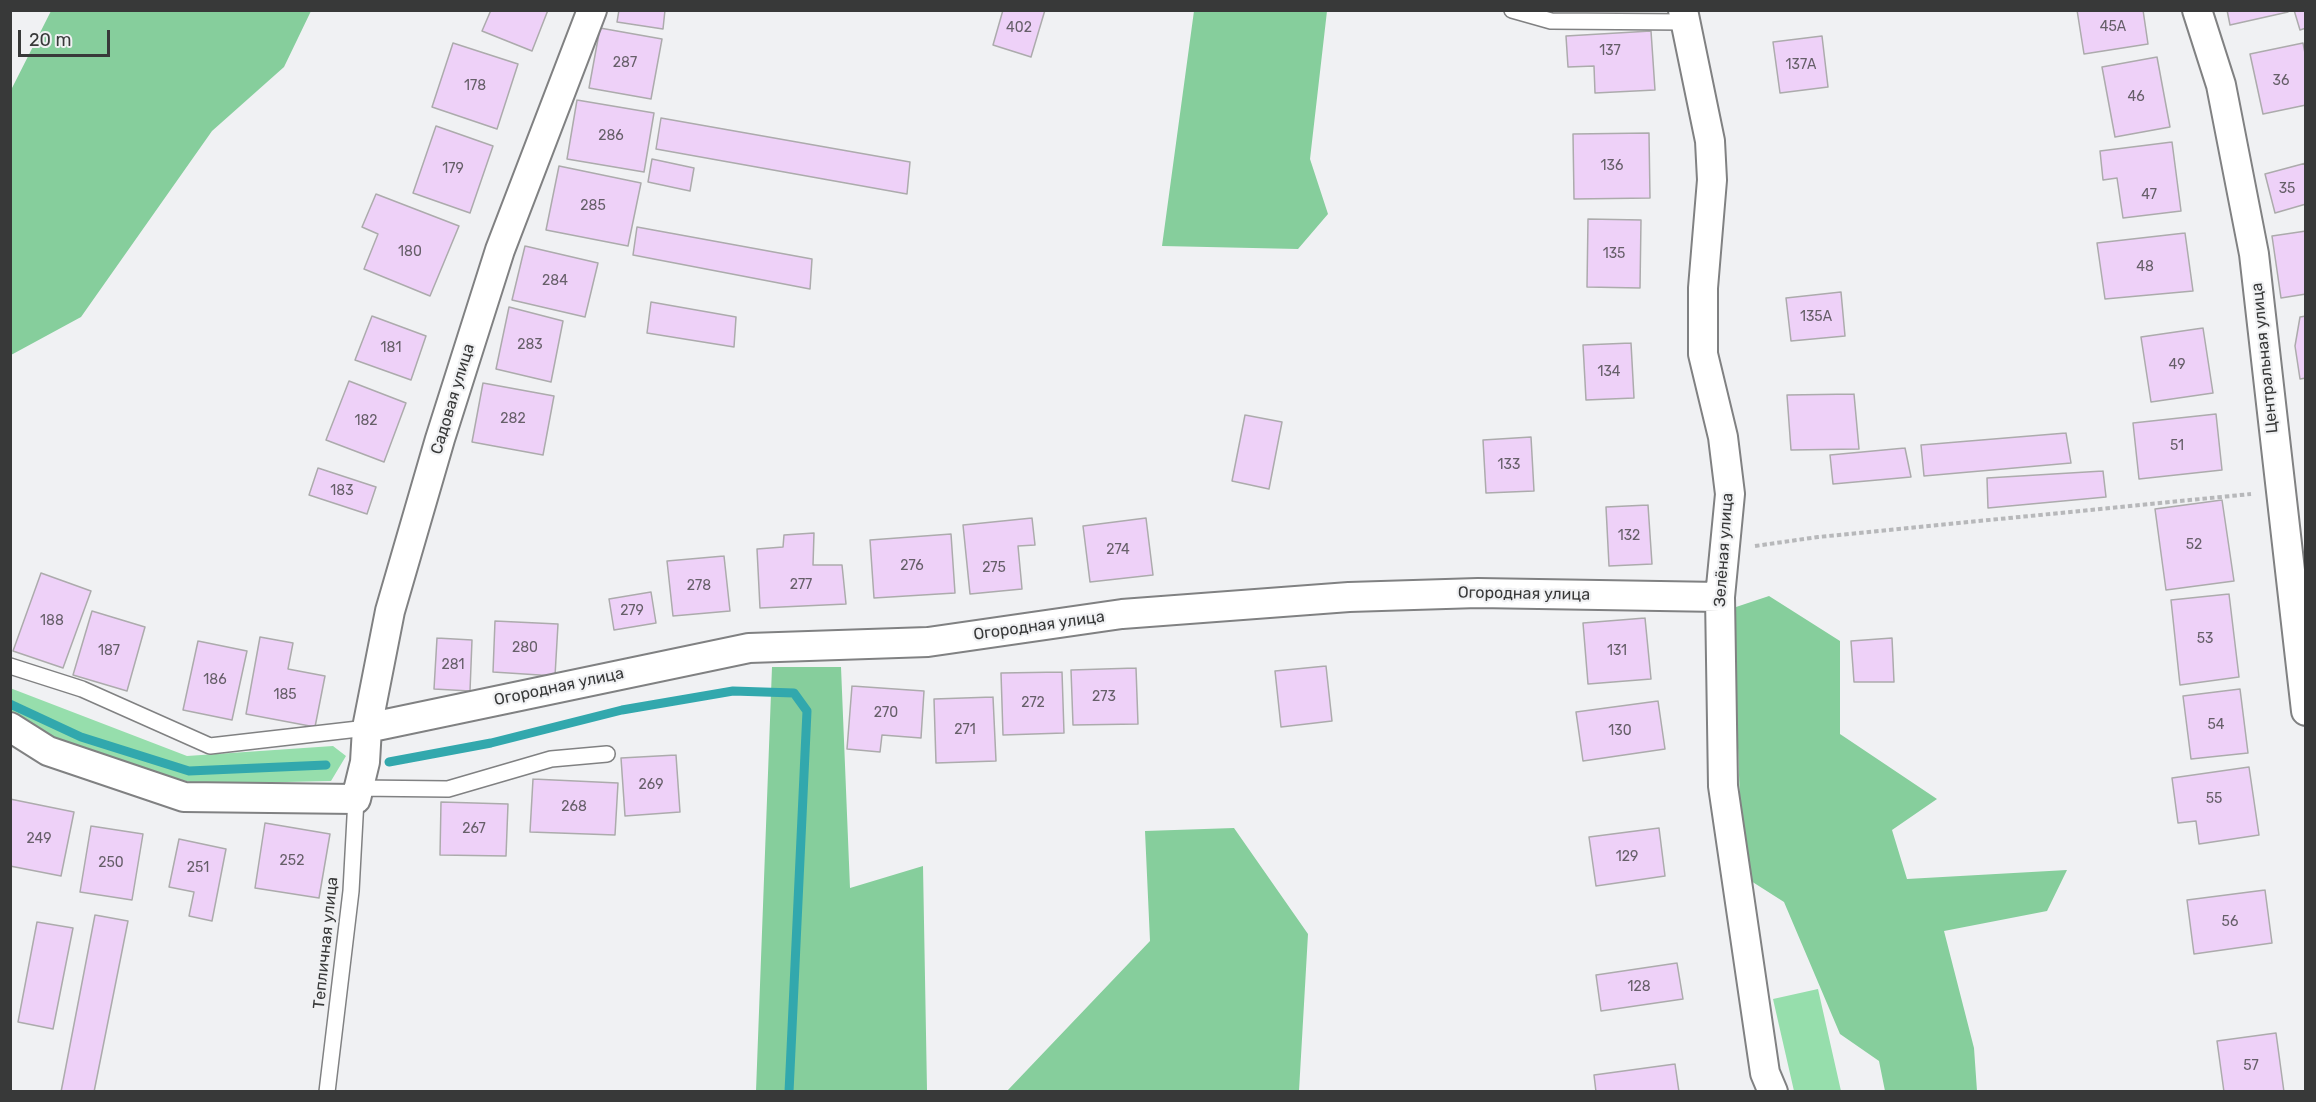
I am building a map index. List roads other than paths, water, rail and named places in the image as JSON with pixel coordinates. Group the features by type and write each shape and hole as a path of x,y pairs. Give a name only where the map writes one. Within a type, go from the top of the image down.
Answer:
{"street":[{"name":"Садовая улица","path":"357,794 365,762 367,728 390,611 440,439 500,250 592,10"},
{"name":"Центральная улица","path":"2197,10 2221,85 2254,254 2306,711"},
{"name":"Зелёная улица","path":"1685,16 1710,151 1712,180 1703,288 1703,354 1723,437 1730,494 1720,597 1724,786 1765,1073 1773,1092"},
{"name":"Огородная улица","path":"367,728 749,648 928,642 1122,614 1349,597 1478,593 1720,597"},
{"path":"10,727 48,751 184,797 357,794"}],"lane":[{"path":"1512,10 1551,21 1685,16"},
{"path":"10,666 82,689 210,746 367,728"},
{"path":"357,794 448,789 552,759 607,754"},
{"name":"Тепличная улица","path":"327,1092 351,891 357,794"}],"waterway":[{"path":"389,762 491,743 622,710 733,691 794,693 807,711 789,1092"},
{"path":"10,704 81,737 189,771 326,765"}]}
